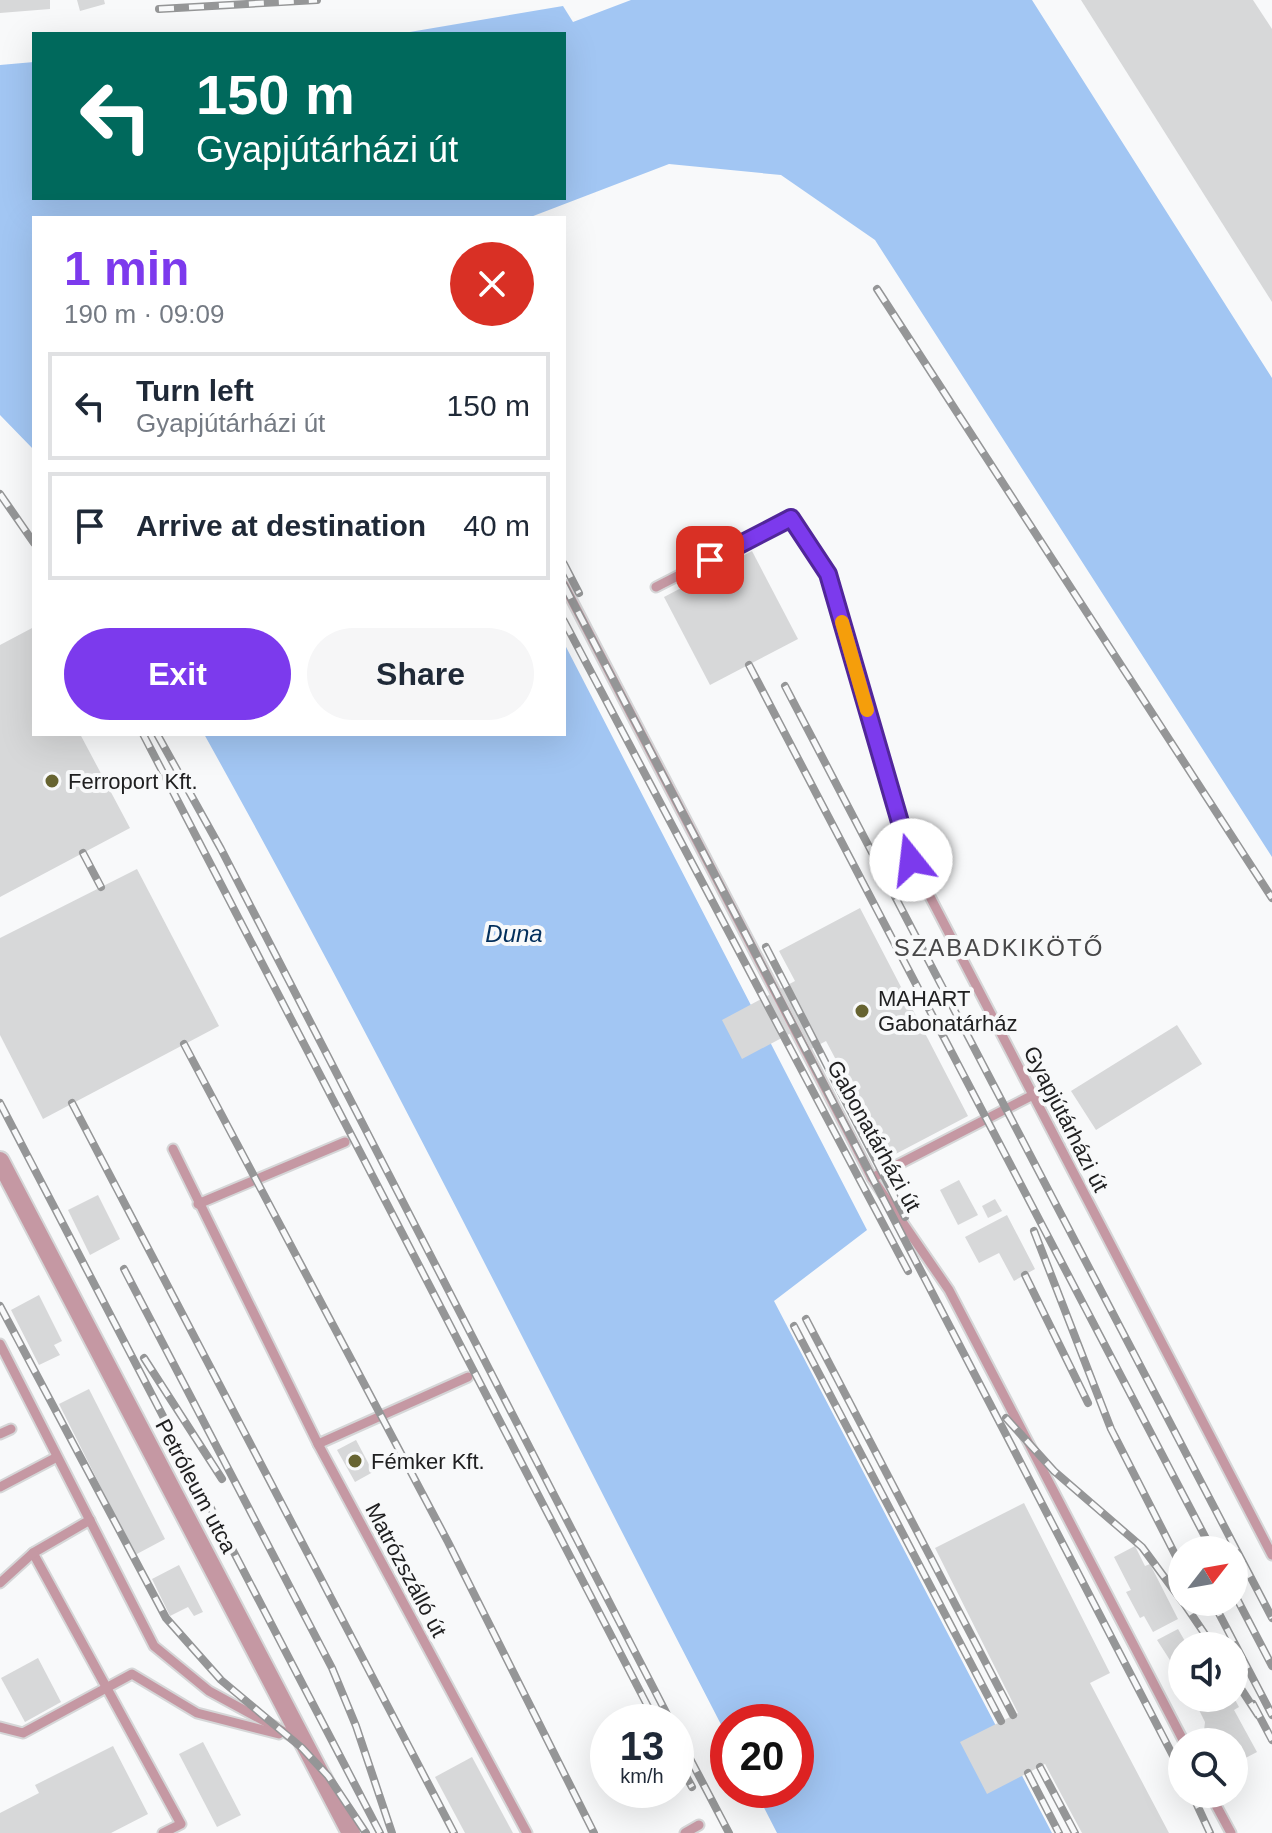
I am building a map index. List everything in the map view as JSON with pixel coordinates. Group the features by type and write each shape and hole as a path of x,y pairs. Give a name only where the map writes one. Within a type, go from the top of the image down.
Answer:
{"street":[{"name":"Petróleum utca","path":"0,1161 297,1739 351,1833"}],"lane":[{"name":"Gyapjútárházi út","path":"656,587 791,518 828,574 911,860 1272,1555"},
{"name":"Gabonatárházi út","path":"566,589 872,1178 949,1290 1177,1728"},
{"path":"872,1178 1033,1095"},
{"path":"198,1204 345,1142"},
{"name":"Matrózszálló út","path":"173,1149 318,1444 527,1833"},
{"path":"0,1344 154,1646 209,1691 297,1739"},
{"path":"318,1444 468,1377"},
{"path":"0,1434 11,1429"},
{"path":"0,1487 57,1457"},
{"path":"0,1583 33,1553 90,1520"},
{"path":"33,1553 181,1824 163,1833"},
{"path":"0,1727 23,1733 132,1674 197,1713 297,1739"},
{"path":"1218,1808 1231,1833"},
{"path":"685,1833 699,1825"}],"water":[{"path":"631,0 1032,0 1272,378 1272,857 875,240 781,175 669,164 533,216 32,216 32,448 0,415 0,65 32,62 32,200 566,200 566,32 410,32 563,6 573,22"},
{"name":"Duna","path":"566,647 867,1230 774,1301 1052,1833 777,1833 764,1808 814,1808 814,1704 711,1704 339,983 205,736 566,736"}],"building":[{"path":"0,0 50,0 50,9 0,13"},
{"path":"77,0 104,0 105,4 80,11"},
{"path":"1081,0 1253,0 1272,29 1272,302"},
{"path":"752,551 798,639 710,685 664,597"},
{"name":"Ferroport Kft.","path":"32,628 32,736 81,736 130,828 0,897 0,645"},
{"path":"137,869 219,1026 43,1119 0,1035 0,938"},
{"name":"MAHART Gabonatárház","path":"860,908 968,1116 888,1158 826,1041 802,1054 791,1033 742,1059 722,1020 795,981 779,951"},
{"path":"1177,1025 1202,1064 1096,1130 1071,1091"},
{"path":"959,1180 978,1215 958,1225 940,1190"},
{"path":"98,1195 120,1239 90,1255 68,1210"},
{"path":"995,1199 1002,1211 988,1218 982,1206"},
{"path":"1007,1215 1035,1269 1014,1281 999,1253 979,1263 965,1237"},
{"path":"39,1295 62,1341 54,1345 60,1355 39,1365 11,1310"},
{"path":"89,1389 165,1539 135,1555 59,1404"},
{"name":"Fémker Kft.","path":"356,1440 373,1472 355,1482 337,1450"},
{"path":"1024,1503 1110,1673 1090,1683 1169,1833 1082,1833 1045,1764 987,1794 960,1742 1018,1713 935,1548"},
{"path":"1135,1546 1145,1566 1150,1564 1168,1599 1168,1616 1176,1616 1178,1619 1153,1632 1144,1616 1140,1618 1126,1592 1131,1590 1114,1557"},
{"path":"179,1565 203,1612 194,1616 188,1607 170,1616 152,1579"},
{"path":"1168,1634 1168,1657 1157,1640"},
{"path":"38,1658 61,1702 25,1722 1,1678"},
{"path":"1200,1712 1235,1712 1244,1728 1204,1728"},
{"path":"1248,1736 1257,1752 1248,1757"},
{"path":"203,1742 241,1815 217,1827 179,1754"},
{"path":"113,1746 148,1814 111,1833 0,1833 0,1813 39,1793 35,1785"},
{"path":"472,1757 513,1833 465,1833 435,1777"}],"railway":[{"path":"159,9 317,0"},
{"path":"877,289 1272,898"},
{"path":"0,494 32,540"},
{"path":"566,568 579,593"},
{"path":"566,589 1168,1746"},
{"path":"566,625 908,1271"},
{"path":"749,665 1205,1536"},
{"path":"785,686 1272,1618"},
{"path":"144,736 647,1704"},
{"path":"158,736 221,849 662,1704"},
{"path":"83,853 101,887"},
{"path":"766,947 905,1217"},
{"path":"184,1044 448,1542 594,1833"},
{"path":"0,1103 380,1833"},
{"path":"72,1103 454,1833"},
{"path":"1034,1231 1111,1429 1168,1541"},
{"path":"124,1269 332,1668 356,1726 392,1833"},
{"path":"1025,1275 1088,1403"},
{"path":"0,1306 166,1618 221,1680 302,1748 328,1776 366,1833"},
{"path":"806,1319 1013,1715"},
{"path":"794,1326 1001,1721"},
{"path":"144,1358 222,1479"},
{"path":"1006,1418 1054,1471 1142,1547 1168,1582"},
{"path":"1193,1616 1203,1632"},
{"path":"1220,1616 1272,1715"},
{"path":"1246,1616 1272,1666"},
{"path":"1248,1700 1258,1715"},
{"path":"1253,1704 1272,1740"},
{"path":"694,1766 729,1833"},
{"path":"1040,1767 1075,1833"},
{"path":"1028,1773 1059,1833"},
{"path":"1198,1808 1210,1833"}],"slow traffic":[{"path":"842,622 867,710"}],"place":[{"name":"Ferroport Kft.","path":"52,781"},
{"name":"MAHART Gabonatárház","path":"862,1011"},
{"name":"Fémker Kft.","path":"355,1461"}],"district":[{"name":"SZABADKIKÖTŐ","path":"999,947"}],"route":[{"path":"710,560 791,518 828,574 911,860"}]}
